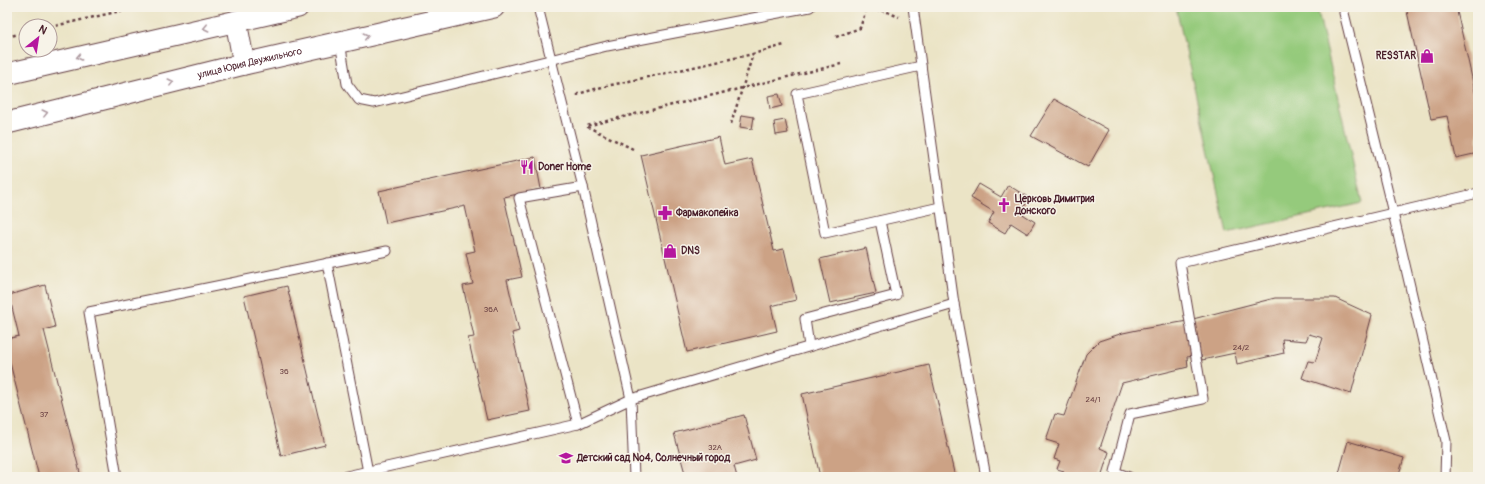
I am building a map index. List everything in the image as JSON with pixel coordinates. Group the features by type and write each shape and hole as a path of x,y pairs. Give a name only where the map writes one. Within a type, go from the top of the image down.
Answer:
{"street":[{"path":"7,74 298,7"},
{"name":"улица Юрия Двужильного","path":"7,123 244,64 494,7"},
{"path":"236,21 244,64"}],"lane":[{"path":"538,7 583,187 631,399 634,477"},
{"path":"340,42 348,84 359,100 374,103 607,46 810,7"},
{"path":"913,7 954,304 986,477"},
{"path":"1344,13 1393,213 1446,441 1445,477"},
{"path":"921,66 797,94 825,233 940,207"},
{"path":"578,424 519,198 583,187"},
{"path":"1129,477 1115,472 1130,414 1203,399 1180,263 1478,193"},
{"path":"809,346 805,319 896,295 880,221"},
{"path":"117,477 89,312 387,251"},
{"path":"327,263 368,472"},
{"path":"342,477 578,424 631,399 954,304"}],"path":[{"path":"58,25 138,7"},
{"path":"836,37 860,28 866,10 885,11 899,17"},
{"path":"7,37 18,34"},
{"path":"579,101 578,94 602,87 753,54 784,45"},
{"path":"731,124 753,54"},
{"path":"586,126 841,64"},
{"path":"584,120 586,126 633,149"}],"green space":[{"path":"1176,7 1317,7 1362,203 1227,233"}],"building":[{"path":"1406,7 1456,7 1476,96 1478,96 1478,153 1456,158 1447,116 1431,119"},
{"path":"779,94 782,106 770,109 768,96"},
{"path":"1054,99 1109,130 1088,167 1031,136"},
{"path":"742,115 754,117 752,129 740,127"},
{"path":"785,120 788,133 776,135 774,122"},
{"path":"719,137 725,165 752,159 774,251 784,249 796,300 771,306 777,331 687,352 641,155"},
{"path":"535,157 541,189 504,197 522,277 507,280 519,331 512,333 530,411 487,420 468,338 474,337 463,286 473,284 466,253 475,251 465,206 386,223 379,191"},
{"name":"Церковь Димитрия Донского","path":"979,184 1001,197 1008,185 1029,198 1021,213 1035,222 1028,234 1011,223 1005,233 988,223 994,212 971,198"},
{"path":"866,248 876,293 830,303 820,259"},
{"path":"45,285 55,327 44,330 81,477 39,477 7,351 7,339 19,336 9,295"},
{"path":"287,286 325,445 281,456 244,296"},
{"path":"1275,298 1335,298 1372,315 1351,394 1302,378 1308,361 1315,362 1323,338 1309,334 1306,341 1282,339 1284,353 1237,364 1235,353 1202,360 1201,355 1187,357 1188,367 1122,383 1100,448 1109,452 1101,477 1062,477 1064,471 1057,469 1060,461 1054,459 1059,444 1046,440 1055,414 1064,416 1086,354 1099,341 1123,333 1193,320 1199,346 1193,319"},
{"path":"929,365 955,477 820,477 802,394"},
{"path":"744,415 756,460 734,466 737,477 686,477 674,433"},
{"path":"1348,441 1404,458 1398,477 1338,477"}],"place":[{"name":"RESSTAR","path":"1427,56"},
{"name":"Doner Home","path":"527,167"},
{"name":"Церковь Димитрия Донского","path":"1004,205"},
{"name":"Фармакопейка","path":"665,213"},
{"name":"DNS","path":"670,251"},
{"name":"Детский сад №4, Солнечный город","path":"566,458"}]}
